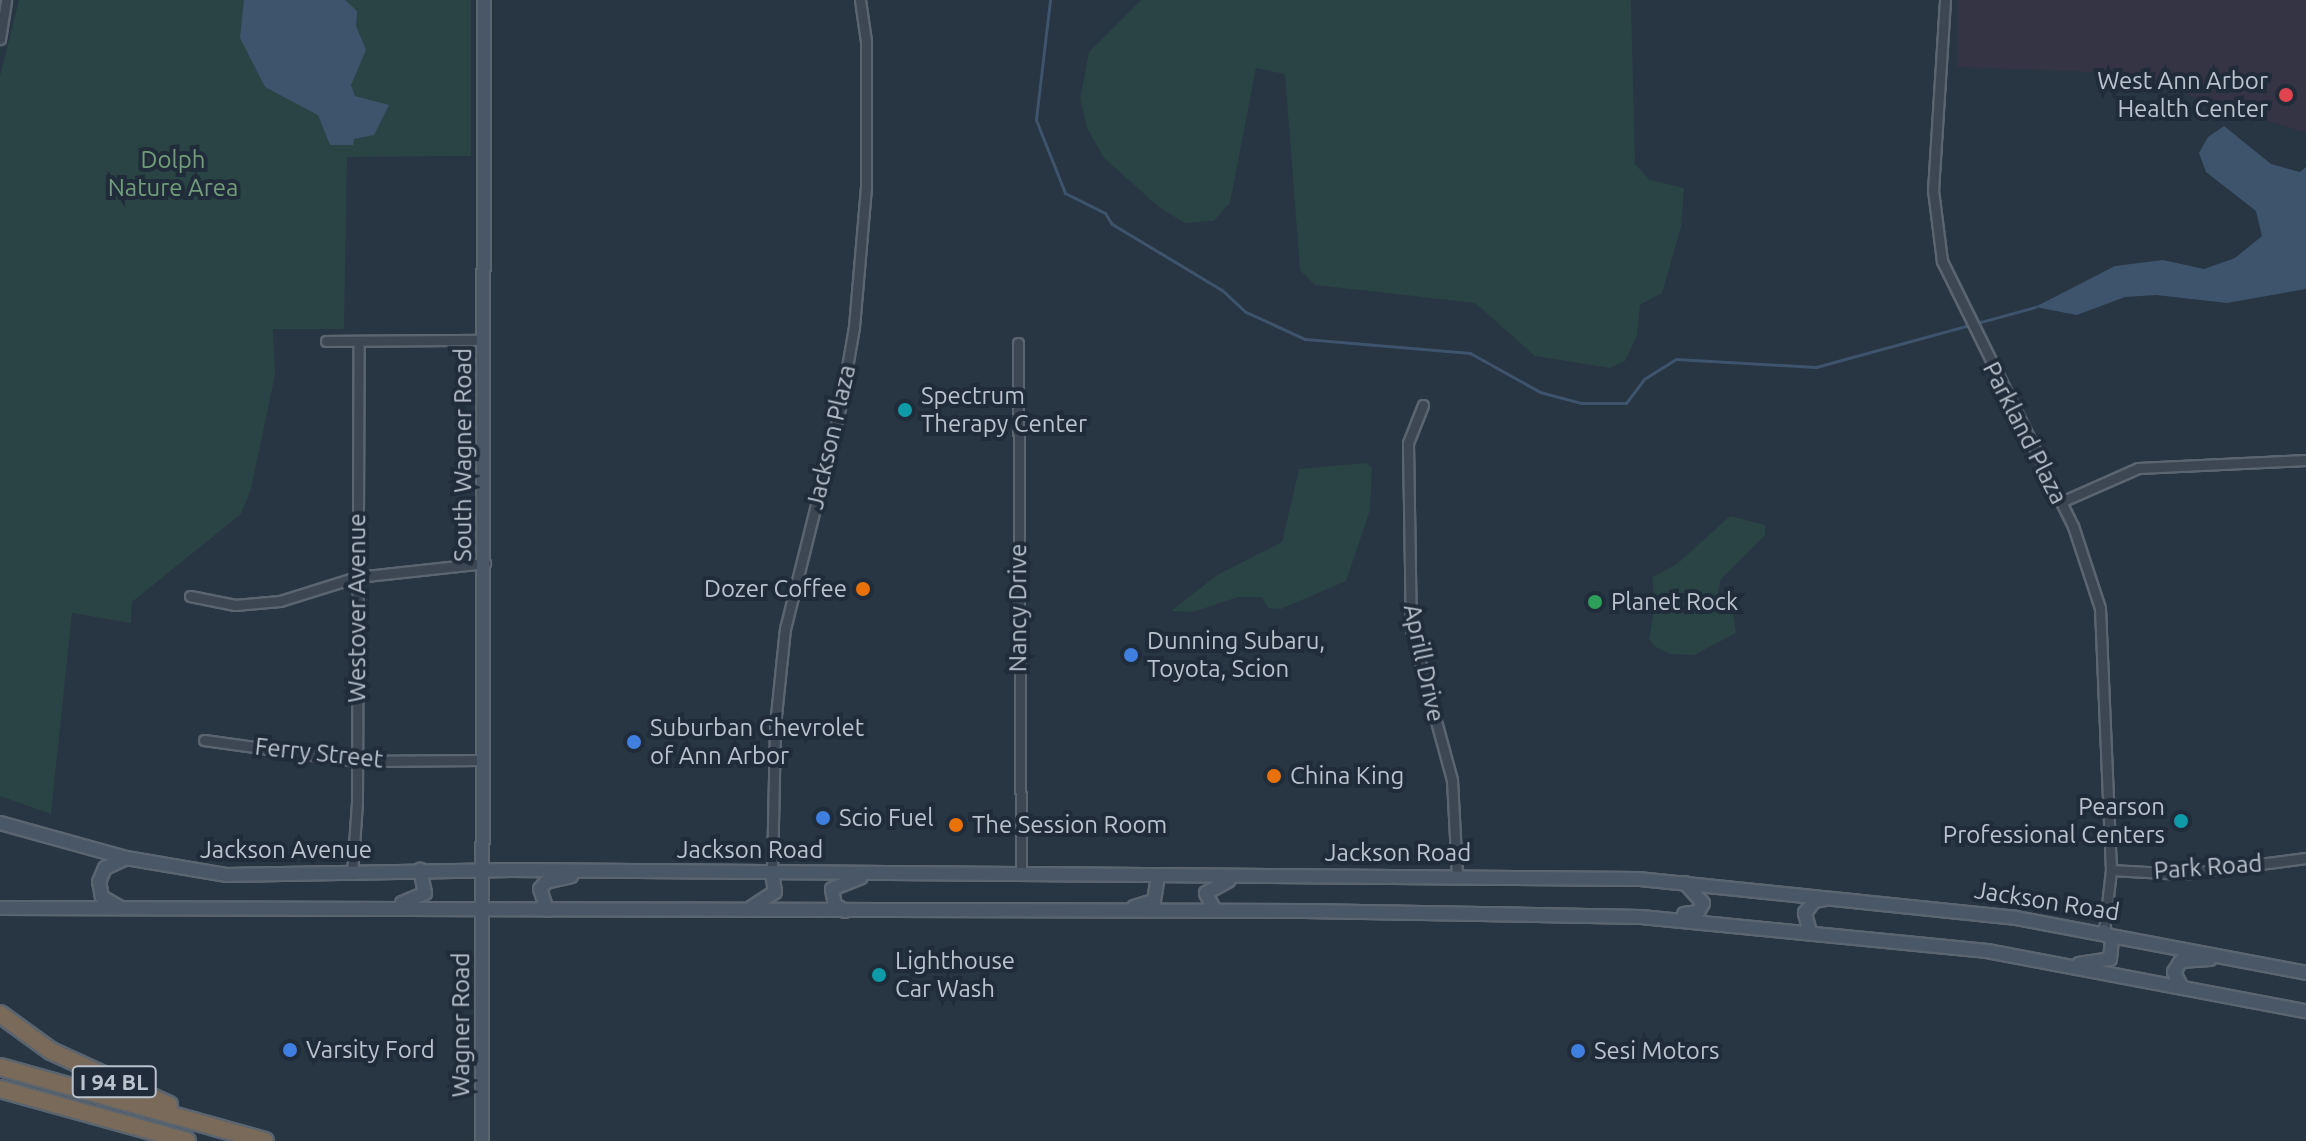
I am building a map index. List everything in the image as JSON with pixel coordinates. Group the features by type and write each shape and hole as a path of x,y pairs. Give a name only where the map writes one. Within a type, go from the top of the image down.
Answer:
{"highway":[{"name":"I 94 BL","path":"0,1014 51,1051 237,1134"},
{"path":"0,1067 265,1141"},
{"path":"0,1089 187,1141"}],"main road":[{"name":"South Wagner Road","path":"483,909 484,0"},
{"name":"Jackson Avenue","path":"0,823 126,858 226,875 482,870"},
{"path":"120,908 102,897 99,882 105,868 126,858"},
{"path":"375,908 420,898 426,886 420,870"},
{"name":"Jackson Road","path":"482,870 1457,875 1685,883 1836,896 2104,931 2306,973"},
{"path":"547,910 539,895 546,882 602,871"},
{"path":"725,911 768,901 776,885 772,872"},
{"path":"845,911 832,898 835,885 884,872"},
{"path":"1115,911 1154,901 1158,875"},
{"path":"1215,911 1206,901 1210,887 1251,875"},
{"path":"1641,917 1698,912 1702,897 1685,883"},
{"path":"1810,932 1804,922 1808,906 1836,896"},
{"path":"0,908 1215,911 1641,917 1987,951 2306,1011"},
{"name":"Wagner Road","path":"482,1141 483,909"},
{"path":"2060,965 2110,959 2112,940 2104,931"},
{"path":"2182,988 2174,972 2181,961 2242,959"}],"street":[{"path":"0,39 6,0"},
{"name":"Jackson Plaza","path":"772,872 775,725 783,641 840,408 854,327 866,156 866,41 860,0"},
{"name":"Parkland Plaza","path":"1945,0 1933,206 1942,261 1976,338 2061,502 2090,566 2102,620 2111,870 2104,931"},
{"path":"326,341 484,340"},
{"name":"Westover Avenue","path":"352,874 356,761 359,341"},
{"name":"Nancy Drive","path":"1018,343 1021,873"},
{"name":"Aprill Drive","path":"1423,405 1408,443 1410,616 1452,780 1457,875"},
{"path":"2061,502 2138,468 2306,460"},
{"path":"190,596 235,605 280,601 357,577 485,563"},
{"name":"Ferry Street","path":"204,740 356,761 483,760"},
{"name":"Park Road","path":"2111,870 2183,874 2306,858"}],"shaded area":[{"path":"244,0 345,0 357,11 356,26 366,50 351,85 355,96 389,105 374,135 354,139 353,145 330,145 318,115 265,87 240,38"},
{"path":"1958,0 2306,0 2306,133 2122,73 1958,67"},
{"path":"2224,126 2271,164 2300,172 2306,167 2306,289 2227,303 2156,295 2125,297 2077,315 2035,307 2115,266 2163,260 2204,269 2235,258 2262,236 2256,211 2206,172 2199,153 2208,137"}],"green space":[{"name":"Dolph Nature Area","path":"19,0 471,0 471,156 347,157 344,329 273,329 275,375 251,489 241,514 132,602 131,623 72,613 51,814 0,796 0,76"},
{"path":"1141,0 1631,0 1635,164 1650,180 1684,188 1681,227 1662,293 1640,305 1637,336 1625,361 1610,368 1535,356 1475,303 1315,285 1300,270 1285,74 1256,68 1230,203 1214,221 1185,223 1160,208 1104,158 1087,128 1080,99 1089,52"},
{"path":"1366,463 1372,467 1370,510 1346,581 1281,609 1268,608 1262,597 1238,597 1193,612 1171,611 1217,575 1282,542 1299,469"},
{"path":"1730,516 1765,525 1765,535 1721,579 1718,593 1733,613 1736,633 1694,655 1670,654 1654,646 1649,639 1655,604 1652,577 1677,564"}],"waterway":[{"path":"1050,0 1036,120 1065,193 1105,213 1112,224 1222,290 1246,312 1305,339 1470,353 1540,392 1581,403 1626,403 1644,379 1676,359 1816,367 2035,307"}],"place":[{"name":"West Ann Arbor Health Center","path":"2286,95"},
{"name":"Spectrum Therapy Center","path":"905,410"},
{"name":"Dozer Coffee","path":"863,589"},
{"name":"Planet Rock","path":"1595,602"},
{"name":"Dunning Subaru, Toyota, Scion","path":"1131,655"},
{"name":"Suburban Chevrolet of Ann Arbor","path":"634,742"},
{"name":"China King","path":"1274,776"},
{"name":"Scio Fuel","path":"823,818"},
{"name":"Pearson Professional Centers","path":"2181,821"},
{"name":"The Session Room","path":"956,825"},
{"name":"Lighthouse Car Wash","path":"879,975"},
{"name":"Varsity Ford","path":"290,1050"},
{"name":"Sesi Motors","path":"1578,1051"}]}
